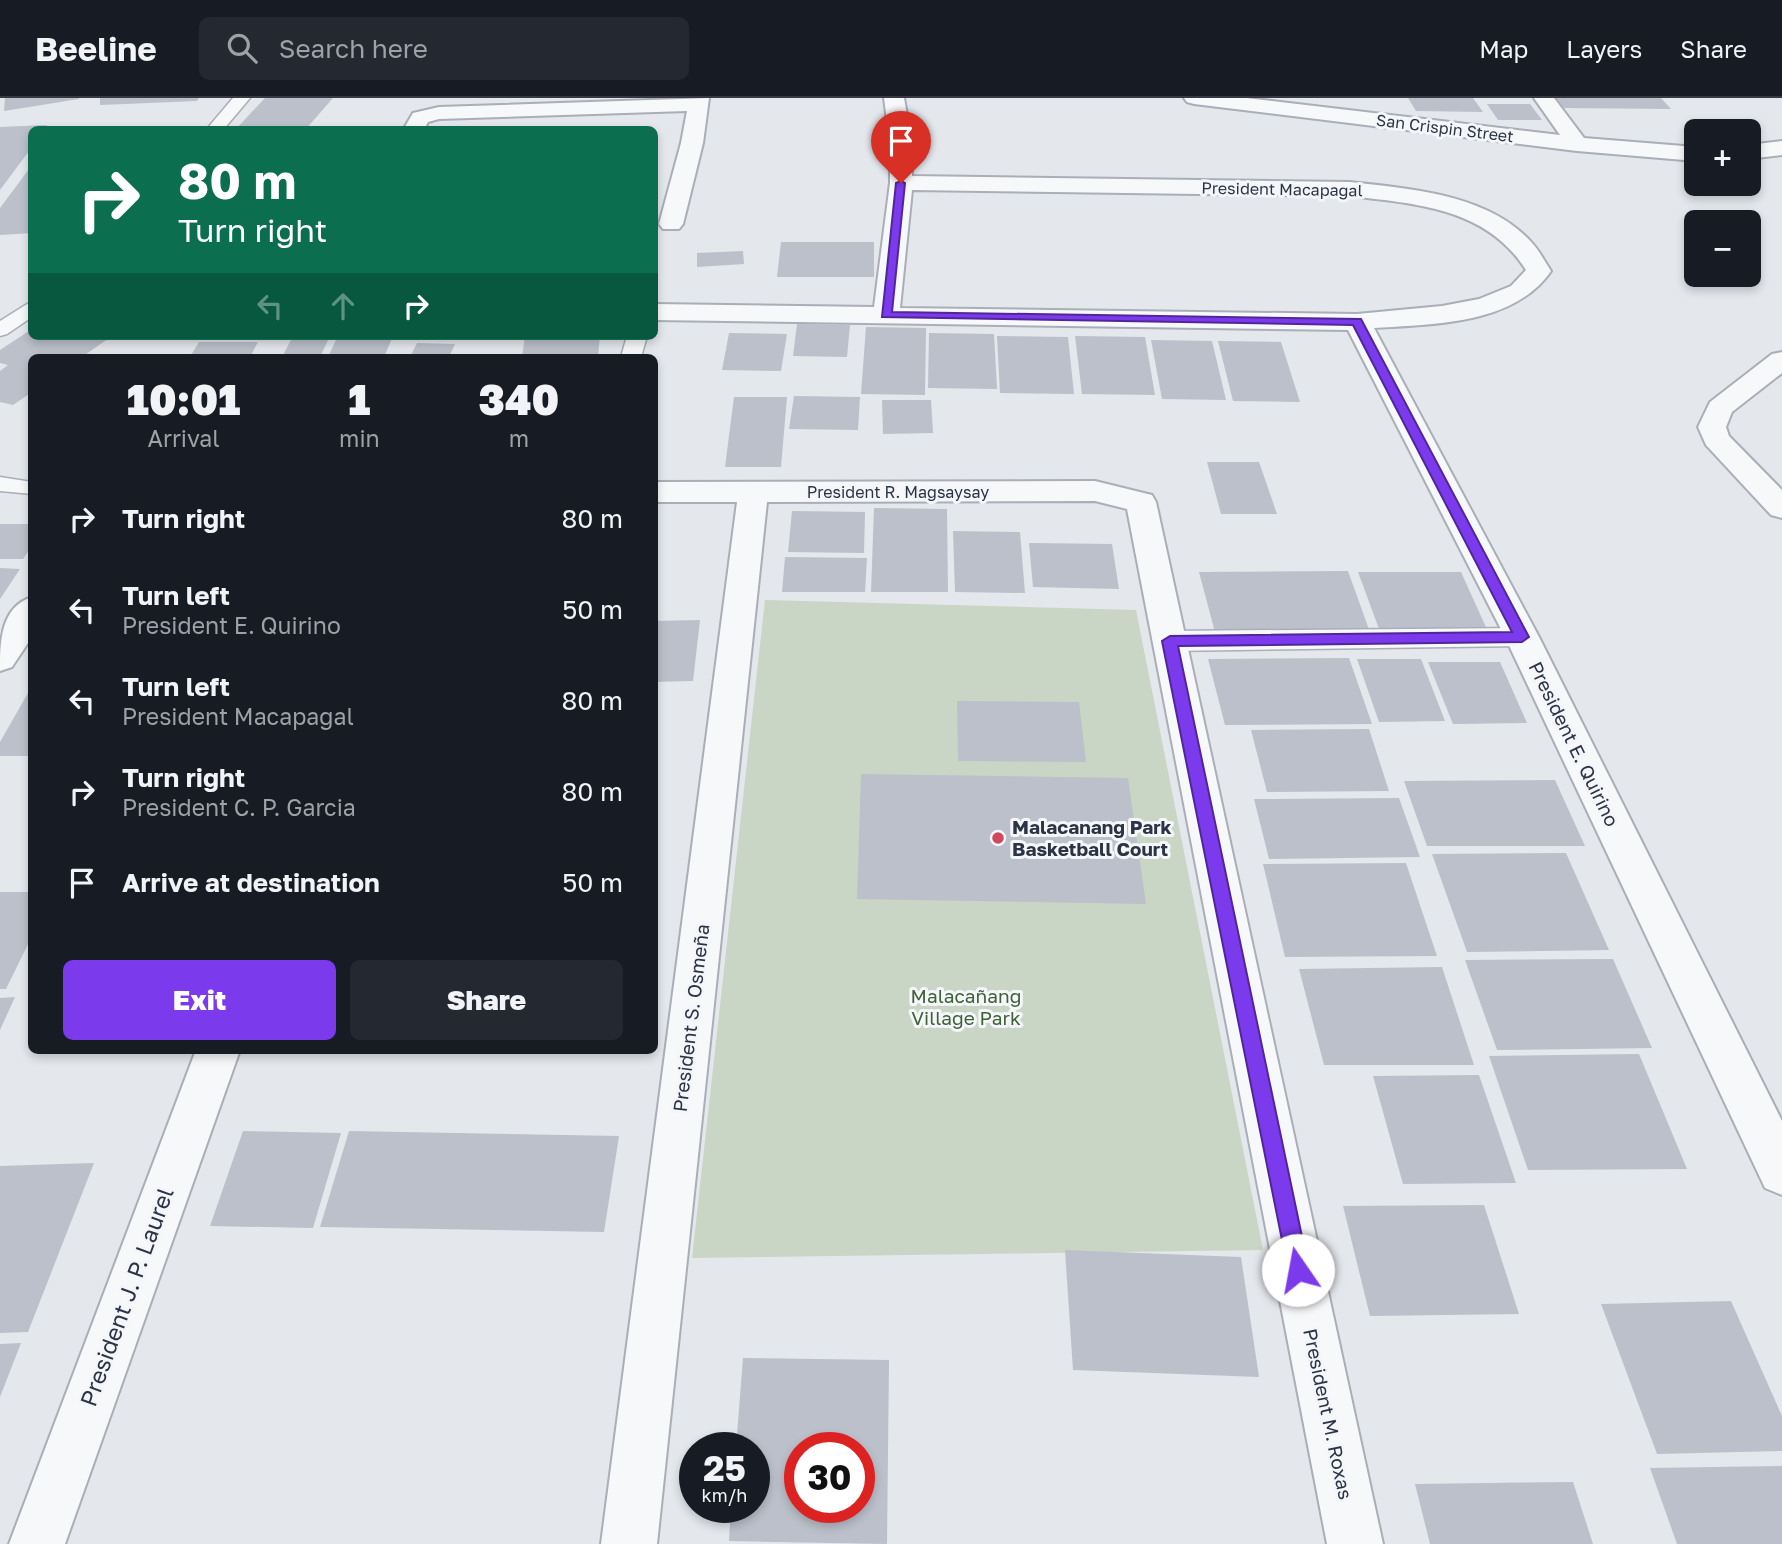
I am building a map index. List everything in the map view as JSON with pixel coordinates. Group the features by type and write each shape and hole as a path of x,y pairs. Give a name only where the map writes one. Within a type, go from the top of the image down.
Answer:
{"street":[{"path":"886,315 901,183 901,143 894,98"},
{"name":"San Crispin Street","path":"1197,98 1577,144 1684,153"},
{"path":"1371,98 1383,121"},
{"path":"1544,98 1577,144"},
{"path":"415,126 420,117 439,113 699,101 692,143 666,191 671,224"},
{"path":"1761,150 1782,148"},
{"name":"President Macapagal","path":"658,312 1357,322 1433,315 1482,306 1519,292 1539,271 1524,247 1487,219 1422,198 1350,189 901,183"},
{"name":"President E. Quirino","path":"1357,322 1522,637 1782,1171"},
{"path":"1782,360 1720,408 1712,428 1716,439 1782,508"},
{"name":"President R. Magsaysay","path":"658,492 1095,491 1141,502"},
{"name":"President S. Osmeña","path":"629,1544 753,492"},
{"name":"President M. Roxas","path":"1141,502 1354,1544"},
{"path":"0,658 28,615"},
{"name":"President J. P. Laurel","path":"37,1544 217,1054"}],"lane":[{"path":"218,126 242,98"},
{"path":"0,330 28,310"},
{"path":"0,484 26,488"},
{"path":"1170,641 1522,637"}],"green space":[{"name":"Malacañang Village Park","path":"765,600 1136,610 1263,1250 692,1258"}],"building":[{"path":"5,98 79,98 79,99 4,111"},
{"path":"100,98 199,98 197,101 100,105"},
{"path":"265,98 333,98 308,126 239,126"},
{"path":"1408,98 1473,98 1483,112 1416,111"},
{"path":"1556,98 1661,98 1671,109 1564,108"},
{"path":"1487,104 1530,104 1542,120 1498,120"},
{"path":"47,125 28,126 28,152 0,190 0,127"},
{"path":"28,170 28,233 0,235 0,208"},
{"path":"781,242 874,242 874,277 777,277"},
{"path":"743,251 744,264 697,267 697,253"},
{"path":"797,324 850,325 847,357 793,356"},
{"path":"866,327 926,328 925,395 861,394"},
{"path":"28,332 28,340 106,340 86,354 28,354 28,395 13,405 0,402 0,371 8,365 0,363 0,350"},
{"path":"729,333 787,334 781,371 722,370"},
{"path":"929,333 994,334 997,389 928,388"},
{"path":"997,336 1068,337 1074,394 1000,393"},
{"path":"1075,336 1145,337 1155,395 1082,394"},
{"path":"291,340 328,340 321,354 284,354"},
{"path":"336,340 391,340 385,354 329,354"},
{"path":"524,340 600,340 598,354 522,354"},
{"path":"1151,340 1212,341 1226,400 1162,399"},
{"path":"1218,341 1281,342 1300,402 1233,401"},
{"path":"199,342 258,342 252,354 192,354"},
{"path":"417,343 455,344 450,354 412,354"},
{"path":"794,396 860,397 858,430 789,429"},
{"path":"734,397 787,397 781,467 725,467"},
{"path":"882,400 931,400 933,433 883,434"},
{"path":"1207,462 1259,462 1277,514 1221,514"},
{"path":"874,508 947,509 948,592 871,592"},
{"path":"792,511 865,512 864,553 788,552"},
{"path":"0,524 28,524 28,552 23,559 0,559"},
{"path":"953,531 1020,532 1025,593 955,592"},
{"path":"1029,543 1112,544 1119,589 1033,587"},
{"path":"785,557 867,558 865,592 782,592"},
{"path":"0,568 20,569 0,599"},
{"path":"1348,571 1371,635 1216,636 1199,572"},
{"path":"1358,572 1461,572 1490,636 1382,637"},
{"path":"700,620 693,681 658,682 658,621"},
{"path":"1349,658 1372,724 1225,725 1208,659"},
{"path":"1357,659 1421,659 1445,721 1379,722"},
{"path":"1428,662 1500,662 1527,723 1453,724"},
{"path":"28,693 28,756 0,756 0,742"},
{"path":"957,701 1079,702 1086,762 958,761"},
{"path":"1369,729 1389,791 1267,792 1251,730"},
{"name":"Malacanang Park Basketball Court","path":"861,774 1128,778 1146,904 857,899"},
{"path":"1555,780 1585,846 1427,846 1404,781"},
{"path":"1399,798 1420,857 1269,859 1254,799"},
{"path":"1566,853 1609,950 1467,952 1432,854"},
{"path":"1406,863 1437,956 1285,957 1263,864"},
{"path":"0,892 28,892 28,944 6,989 0,989"},
{"path":"1613,959 1652,1048 1497,1050 1465,960"},
{"path":"1442,967 1474,1065 1324,1065 1299,969"},
{"path":"15,997 0,1030 0,998"},
{"path":"1639,1054 1687,1169 1528,1170 1489,1056"},
{"path":"1479,1075 1516,1183 1403,1184 1373,1076"},
{"path":"243,1131 341,1133 313,1228 210,1226"},
{"path":"349,1131 619,1136 604,1232 320,1227"},
{"path":"94,1163 28,1332 0,1333 0,1166"},
{"path":"1484,1205 1519,1314 1370,1316 1343,1206"},
{"path":"1065,1250 1241,1257 1259,1377 1073,1370"},
{"path":"1731,1301 1782,1416 1782,1451 1657,1454 1601,1304"},
{"path":"21,1343 0,1397 0,1344"},
{"path":"743,1358 889,1360 887,1544 729,1541 730,1523 770,1523 770,1432 737,1432"},
{"path":"1782,1466 1782,1544 1677,1544 1650,1468"},
{"path":"1573,1482 1593,1544 1430,1544 1415,1484"}],"place":[{"name":"Malacanang Park Basketball Court","path":"998,838"}],"route":[{"path":"901,183 886,315 1357,322 1522,637 1170,641 1298,1270"}]}
